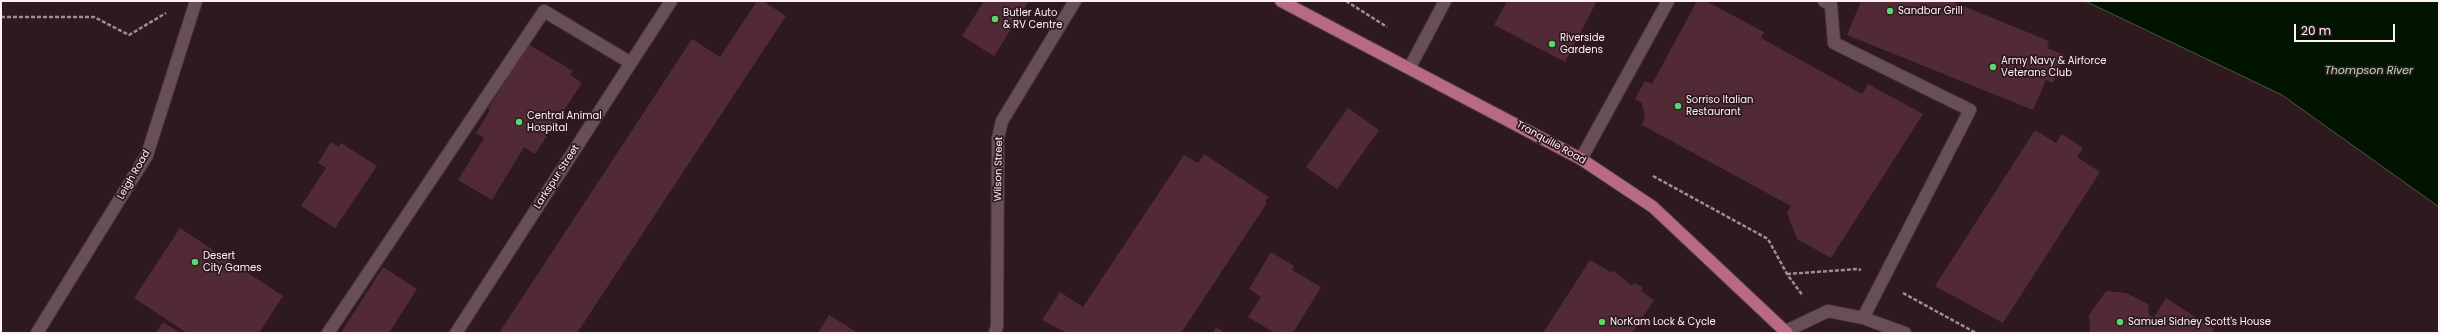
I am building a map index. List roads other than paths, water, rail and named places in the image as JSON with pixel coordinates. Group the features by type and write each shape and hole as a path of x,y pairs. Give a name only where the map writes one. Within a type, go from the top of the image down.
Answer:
{"main road":[{"name":"Tranquille Road","path":"1281,1 1581,159 1653,208 1787,332"}],"street":[{"name":"Leigh Road","path":"37,333 147,155 196,1"},
{"name":"Larkspur Street","path":"456,333 671,1"},
{"name":"Wilson Street","path":"995,333 997,326 998,138 1002,120 1075,1"},
{"path":"1410,68 1444,1"},
{"path":"1581,159 1668,1"},
{"path":"1824,1 1831,6 1834,44 1970,110 1863,318"},
{"path":"328,333 542,6 631,63"},
{"path":"1787,332 1828,311 1863,318 1905,333"}],"water":[{"name":"Thompson River","path":"2085,1 2439,1 2439,207 2282,95"}],"place":[{"name":"Sandbar Grill","path":"1890,11"},
{"name":"Butler Auto & RV Centre","path":"995,19"},
{"name":"Riverside Gardens","path":"1552,44"},
{"name":"Army Navy & Airforce Veterans Club","path":"1993,67"},
{"name":"Sorriso Italian Restaurant","path":"1678,106"},
{"name":"Central Animal Hospital","path":"519,122"},
{"name":"Desert City Games","path":"195,262"},
{"name":"NorKam Lock & Cycle","path":"1602,322"},
{"name":"Samuel Sidney Scott's House","path":"2120,322"}]}
